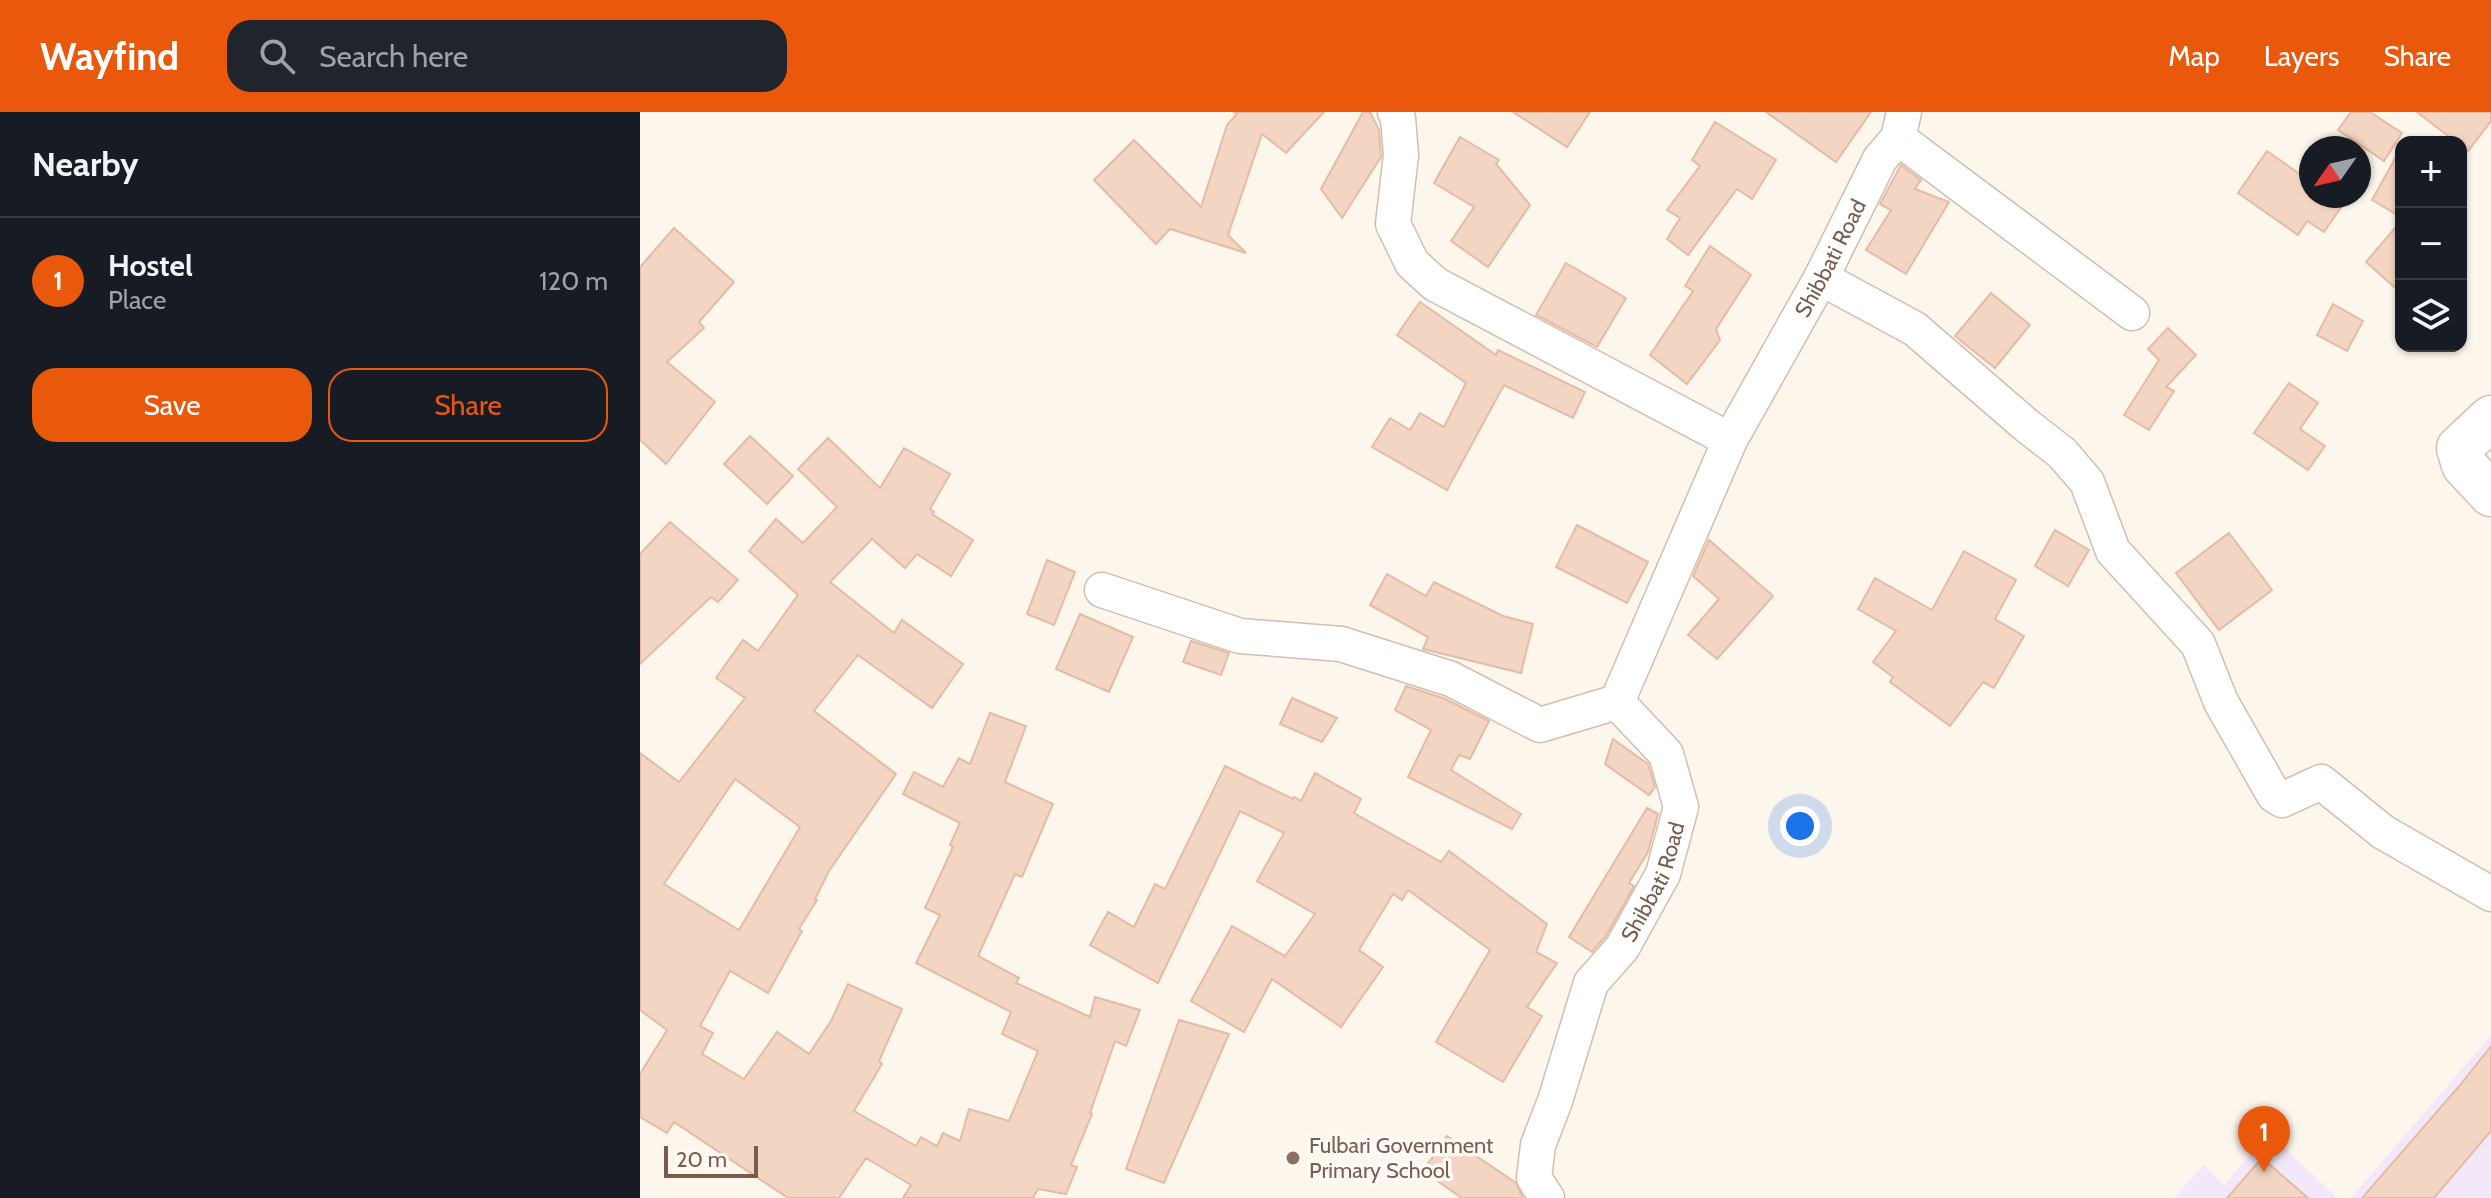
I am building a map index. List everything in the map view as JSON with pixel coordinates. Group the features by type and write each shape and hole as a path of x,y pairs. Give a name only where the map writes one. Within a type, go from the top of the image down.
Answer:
{"street":[{"path":"1395,112 1401,155 1393,224 1412,263 1435,284 1730,440"},
{"path":"1894,136 2132,313"},
{"name":"Shibbati Road","path":"1547,1198 1534,1178 1538,1145 1555,1101 1591,983 1622,948 1663,874 1681,807 1666,754 1617,702 1730,440 1821,278 1894,136"},
{"path":"1821,278 1915,329 2062,453 2087,482 2113,551 2198,644 2221,702 2274,795 2282,800 2321,782 2383,832 2491,894"},
{"path":"2491,418 2459,448 2464,465 2491,494"},
{"path":"1102,590 1240,636 1341,644 1451,679 1540,725 1617,702"}],"shaded area":[{"path":"2491,1035 2491,1198 2351,1198"},
{"path":"2269,1133 2337,1198 2174,1198 2204,1165 2224,1185"}],"building":[{"path":"1234,112 1324,112 1286,153 1262,134 1228,235 1246,253 1170,229 1156,244 1094,180 1134,140 1201,207 1227,125 1237,114"},
{"path":"1363,112 1370,112 1379,130 1381,157 1342,218 1321,189"},
{"path":"1513,112 1590,112 1567,147"},
{"path":"1766,112 1871,112 1836,162"},
{"path":"2351,112 2370,112 2402,133 2395,136 2395,144 2384,161 2371,152 2371,136 2347,136 2338,130"},
{"path":"2417,112 2491,112 2491,121 2468,151 2467,136 2448,136"},
{"path":"1715,122 1776,160 1752,199 1737,189 1688,255 1667,239 1680,218 1667,210 1700,166 1692,160"},
{"path":"1460,137 1499,160 1496,164 1530,205 1488,267 1451,241 1474,207 1434,183"},
{"path":"2267,151 2299,174 2299,208 2341,208 2324,232 2307,221 2298,235 2238,193"},
{"path":"2395,159 2395,213 2372,200"},
{"path":"1901,165 1921,180 1915,189 1949,202 1906,274 1866,250 1891,210 1880,204"},
{"path":"674,228 734,282 699,322 704,328 667,362 715,402 666,464 640,440 640,267"},
{"path":"2395,228 2395,288 2366,262"},
{"path":"1710,246 1751,275 1716,329 1720,340 1687,384 1650,355 1693,291 1685,286"},
{"path":"1566,263 1626,298 1597,347 1536,315"},
{"path":"1991,293 2030,325 1995,368 1955,336"},
{"path":"1420,302 1496,355 1498,350 1585,392 1573,418 1504,385 1447,490 1372,447 1390,418 1410,430 1420,413 1444,427 1466,383 1397,335"},
{"path":"2333,304 2363,321 2347,351 2317,335"},
{"path":"2168,328 2196,355 2166,387 2174,391 2149,430 2124,415 2159,360 2148,349"},
{"path":"2289,383 2318,403 2300,429 2325,446 2308,470 2254,433"},
{"path":"750,436 793,476 767,504 724,464"},
{"path":"828,438 880,488 904,448 950,474 930,509 934,512 932,514 973,540 951,576 917,554 905,568 872,539 830,582 894,633 902,620 963,664 932,708 858,655 814,711 896,774 829,871 817,900 799,929 802,931 768,993 730,971 700,1026 713,1033 702,1054 744,1079 777,1032 809,1054 831,1021 848,984 902,1009 879,1061 882,1064 854,1111 916,1146 921,1137 937,1146 943,1133 960,1141 969,1109 1009,1121 1038,1051 1002,1034 1011,1012 916,963 940,915 925,908 953,847 950,845 960,823 903,794 914,772 943,787 959,758 970,764 990,713 1026,726 1005,782 1053,804 1022,877 1015,874 978,956 1019,978 1016,983 1090,1017 1095,997 1140,1010 1126,1046 1115,1041 1092,1114 1071,1165 1077,1167 1066,1194 1038,1189 1033,1198 903,1198 911,1185 866,1158 839,1198 788,1198 674,1122 667,1133 640,1117 640,1074 667,1030 640,1010 640,753 679,782 745,698 716,678 743,640 758,651 798,595 749,551 776,519 803,543 837,507 798,469","holes":["735,779 800,827 739,930 664,884"]},
{"path":"670,522 738,580 718,602 711,597 640,664 640,554"},
{"path":"1577,525 1648,562 1627,603 1556,567"},
{"path":"2055,530 2089,550 2068,586 2035,566"},
{"path":"2229,533 2272,590 2219,630 2176,573"},
{"path":"1709,540 1773,596 1717,659 1688,635 1719,599 1693,576"},
{"path":"1964,551 2016,580 1995,619 2024,636 1994,688 1983,682 1950,726 1890,682 1893,677 1873,662 1896,631 1858,609 1875,578 1932,610"},
{"path":"1047,560 1075,572 1054,625 1027,614"},
{"path":"1387,574 1426,596 1434,582 1503,616 1533,624 1521,673 1423,649 1428,637 1370,605"},
{"path":"1080,614 1133,637 1109,692 1056,669"},
{"path":"1191,641 1229,653 1221,675 1183,662"},
{"path":"1406,686 1443,698 1489,721 1470,759 1459,755 1451,770 1521,814 1512,829 1408,777 1431,730 1395,710"},
{"path":"1292,698 1337,718 1322,742 1280,724"},
{"path":"1613,739 1648,764 1655,787 1649,795 1605,764"},
{"path":"1225,766 1301,801 1315,773 1361,799 1354,813 1441,862 1449,851 1547,924 1536,952 1557,963 1527,1007 1542,1016 1503,1082 1436,1042 1490,950 1408,890 1402,900 1393,894 1359,950 1383,967 1341,1027 1272,979 1244,1032 1191,1001 1232,926 1285,956 1315,914 1257,881 1284,833 1240,811 1158,983 1090,945 1108,912 1134,927 1155,884 1165,889"},
{"path":"1647,808 1658,814 1648,852 1629,883 1634,886 1606,936 1592,952 1569,937"},
{"path":"1179,1020 1229,1034 1164,1183 1126,1169"},
{"path":"2491,1046 2491,1131 2434,1198 2362,1198 2461,1084"},
{"path":"1447,1136 1516,1183 1523,1198 1462,1198 1423,1171"},
{"path":"2262,1158 2308,1198 2227,1198"}],"place":[{"name":"Fulbari Government Primary School","path":"1293,1158"},
{"name":"Hostel","path":"2264,1172"}]}
